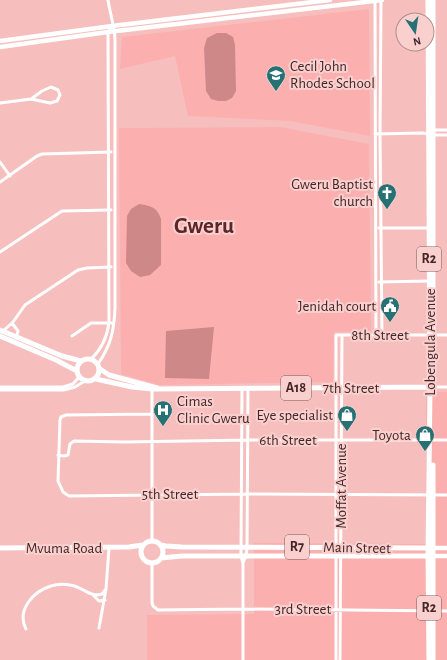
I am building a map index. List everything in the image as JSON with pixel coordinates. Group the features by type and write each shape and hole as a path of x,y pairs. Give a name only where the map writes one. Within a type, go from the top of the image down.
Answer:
{"highway":[{"name":"Lobengula Avenue","path":"428,0 432,387 431,611 429,660"},
{"name":"Lobengula Avenue","path":"429,133 433,0"},
{"path":"1,333 62,356 81,361 91,359"},
{"path":"16,339 56,360 78,374 85,381"},
{"name":"A18","path":"91,359 99,367"},
{"path":"78,374 78,364 81,361"},
{"path":"96,379 99,373 99,367"},
{"name":"7th Street","path":"99,367 110,375 152,387"},
{"name":"A18","path":"85,381 96,379"},
{"name":"7th Street","path":"96,379 132,387 160,388 432,387"},
{"path":"142,554 144,545 152,541"},
{"name":"Main Street","path":"152,541 161,545 182,547 431,548"},
{"name":"Mvuma Road","path":"0,548 109,548 144,545"},
{"path":"161,545 163,551 161,558"},
{"path":"129,547 142,554 146,560 152,563"},
{"path":"182,547 182,556"},
{"path":"212,547 212,556"},
{"path":"277,547 277,557"},
{"path":"307,556 308,547"},
{"path":"370,548 370,556"},
{"path":"396,548 396,556"},
{"name":"Main Street","path":"152,563 161,558 182,556 431,556"},
{"name":"Lobengula Avenue","path":"431,611 433,660"}],"main road":[{"path":"0,41 330,0"},
{"path":"0,46 381,0"},
{"path":"431,548 447,548"},
{"path":"431,556 447,556"}],"street":[{"path":"99,367 113,335 115,323 115,31 112,26 108,0"},
{"path":"381,0 380,178 382,335"},
{"path":"375,1 376,335"},
{"path":"91,359 100,350 105,340 109,323 108,32 112,26"},
{"path":"375,36 381,36"},
{"path":"0,103 31,99 50,103 57,101 60,95 58,90 51,87 42,91 31,99"},
{"path":"108,93 115,94"},
{"path":"429,133 447,130"},
{"path":"375,134 429,133 447,135"},
{"path":"0,182 42,154 114,152"},
{"path":"0,162 10,176"},
{"path":"375,178 380,178"},
{"path":"0,252 62,211 115,210"},
{"path":"375,228 431,228"},
{"path":"376,255 381,255"},
{"path":"1,333 12,323 26,305 78,270 87,268 115,267"},
{"path":"376,282 431,281"},
{"path":"12,323 17,330 16,339"},
{"path":"72,336 91,323 115,323"},
{"name":"8th Street","path":"336,335 447,335"},
{"name":"Moffat Avenue","path":"336,335 341,440 341,495 335,610 336,660"},
{"name":"Moffat Avenue","path":"340,660 340,610 335,495 335,440 342,335"},
{"path":"74,386 78,374"},
{"path":"0,387 64,390 85,381"},
{"path":"152,387 152,541"},
{"name":"7th Street","path":"432,387 447,387"},
{"path":"0,390 36,388"},
{"path":"242,388 242,494 244,548 243,660"},
{"path":"244,556 248,494 248,388"},
{"name":"5th Street","path":"152,414 71,415 61,417 58,455 58,481 60,488 65,494 69,496 152,494 447,495"},
{"name":"6th Street","path":"58,455 68,455 72,441 152,442 242,440 447,440"},
{"path":"99,628 105,600 109,548"},
{"name":"3rd Street","path":"152,563 152,603 158,610 243,609 447,611"},
{"path":"26,628 23,620 26,605 37,593 45,589 57,585 74,586 93,595 99,600 105,600"},
{"path":"93,595 102,594 106,589"}],"shaded area":[{"name":"Cecil John Rhodes School","path":"369,9 370,136 290,121 188,116 175,56 120,69 122,37"},
{"path":"217,33 226,33 233,37 235,45 236,91 232,98 226,101 211,99 206,91 204,48 207,38"},
{"path":"280,127 369,144 371,331 334,332 333,382 159,385 121,374 119,128"},
{"path":"139,204 153,208 158,212 161,219 161,265 150,275 140,277 131,271 126,263 127,216 131,209"},
{"path":"214,327 209,379 165,378 166,331"},
{"path":"426,392 447,392 447,660 147,660 147,615 254,614 254,543 426,544"}],"place":[{"name":"Cecil John Rhodes School","path":"276,92"},
{"name":"Gweru Baptist church","path":"387,210"},
{"name":"Jenidah court","path":"390,323"},
{"name":"Cimas Clinic Gweru","path":"163,427"},
{"name":"Eye specialist","path":"347,432"},
{"name":"Toyota","path":"425,452"}],"district":[{"name":"Gweru","path":"204,226"}]}
